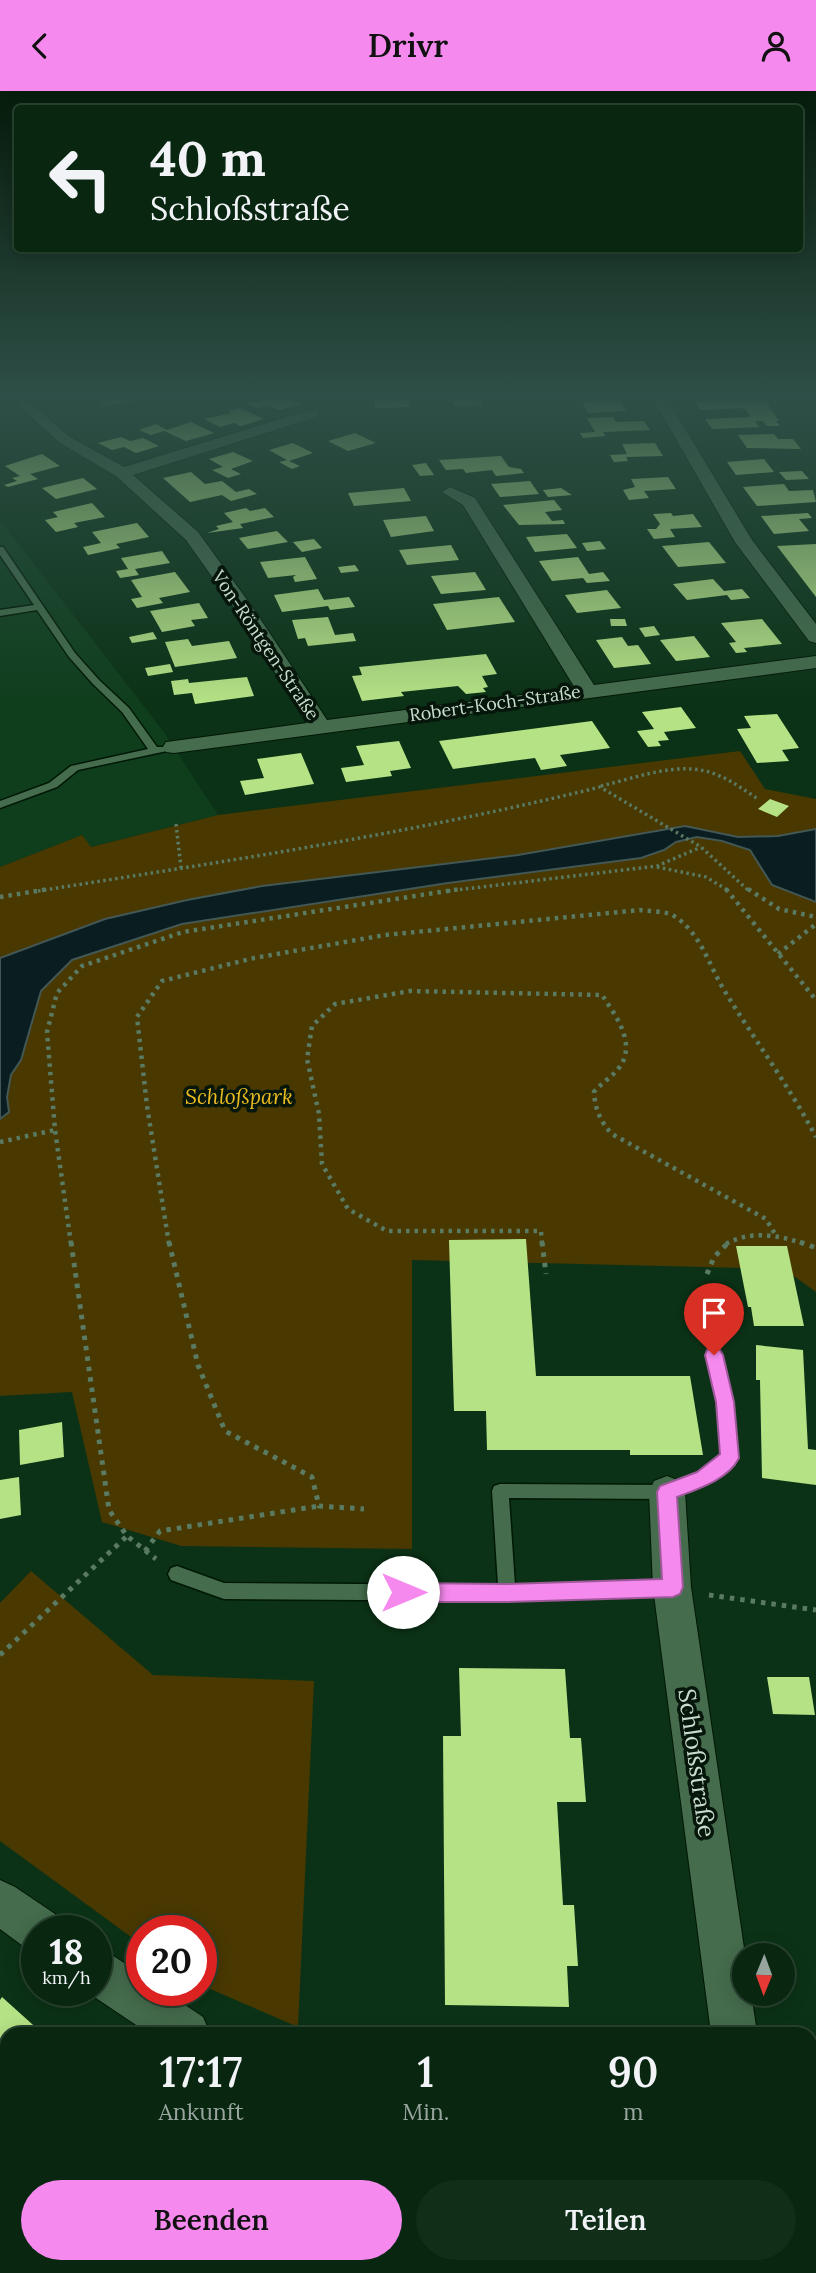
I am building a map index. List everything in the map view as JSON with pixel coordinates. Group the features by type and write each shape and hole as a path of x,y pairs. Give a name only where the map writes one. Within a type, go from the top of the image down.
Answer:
{"street":[{"name":"Von-Röntgen-Straße","path":"153,501 192,536 246,611 321,728"},
{"path":"468,501 587,690"},
{"path":"720,501 744,542 816,637"},
{"name":"Robert-Koch-Straße","path":"164,749 587,690 816,662"},
{"name":"Schloßstraße","path":"667,1492 673,1587 733,2027"},
{"path":"0,1902 21,1917"},
{"path":"112,1982 178,2027"}],"lane":[{"path":"0,549 37,607 80,664 164,749"},
{"path":"0,613 37,607"},
{"path":"0,805 53,785 75,768 164,749"},
{"path":"507,1593 500,1491 667,1492 704,1478 730,1458 725,1402 714,1355"},
{"path":"177,1574 224,1591 507,1593 673,1587"}],"path":[{"path":"0,897 345,842 495,813 680,769 697,769 716,775 758,799"},
{"path":"600,786 701,847 754,895 779,909 816,917"},
{"path":"176,824 181,867"},
{"path":"177,1574 127,1536 109,1510 55,1130 47,1032 57,993 82,966 183,932 467,888 657,866 701,847"},
{"path":"657,866 706,877 731,892 816,1000"},
{"path":"319,1506 312,1477 225,1431 198,1365 168,1240 147,1106 137,1017 162,981 254,958 385,935 640,910 674,916 705,947 724,991 757,1037 802,1109 816,1137"},
{"path":"779,954 816,924"},
{"path":"546,1274 541,1231 387,1231 348,1209 322,1164 319,1114 307,1059 313,1026 335,1004 410,991 602,995 626,1033 626,1049 620,1066 594,1092 595,1109 604,1125 612,1134 766,1219 775,1234"},
{"path":"0,1142 55,1130"},
{"path":"707,1274 711,1259 732,1239 775,1234 816,1248"},
{"path":"145,1552 160,1531 319,1506 364,1509"},
{"path":"0,1655 127,1536"},
{"path":"673,1587 699,1594 816,1610"}],"shaded area":[{"path":"0,520 163,731 218,815 90,847 82,835 0,867"}],"green space":[{"name":"Schloßpark","path":"740,751 765,789 816,799 816,1292 784,1269 412,1260 412,1549 181,1546 102,1522 72,1392 0,1396 0,867 82,835 91,847 218,815"},
{"path":"31,1571 153,1675 314,1681 298,2027 217,1992 217,1915 126,1915 126,1933 112,1923 112,1915 101,1915 0,1841 0,1603"}],"water":[{"path":"685,826 738,837 778,836 816,829 816,902 772,885 750,850 697,837 676,842 664,850 641,858 448,883 182,924 72,960 41,991 21,1060 11,1075 7,1097 9,1112 0,1119 0,958 105,919 187,900 262,886 518,855"}],"building":[{"path":"352,501 411,501 354,506"},
{"path":"555,501 562,510 545,512 552,521 563,520 565,524 519,525 503,505"},
{"path":"753,501 816,502 757,506"},
{"path":"92,503 105,517 74,523 78,527 56,532 45,520 58,517 53,512"},
{"path":"246,508 250,511 265,508 274,517 240,524 243,528 207,533 219,529 216,526 233,522 224,513"},
{"path":"671,513 673,516 693,514 702,527 670,529 675,537 654,539 647,529 656,529 660,524 653,514"},
{"path":"808,513 812,518 799,519 809,531 774,534 761,516"},
{"path":"426,516 434,531 391,537 383,520"},
{"path":"137,523 149,537 116,544 120,548 88,555 83,547 101,543 92,532"},
{"path":"277,531 288,542 248,549 239,538"},
{"path":"567,534 577,548 535,552 526,537"},
{"path":"314,539 322,548 302,552 293,542"},
{"path":"600,541 606,549 587,551 582,543"},
{"path":"709,542 726,563 678,567 662,546"},
{"path":"816,544 816,597 777,546"},
{"path":"451,545 459,560 407,565 399,550"},
{"path":"162,551 170,563 135,569 139,575 120,578 116,571 128,569 121,558"},
{"path":"305,557 317,579 295,582 293,577 296,575 268,578 260,562"},
{"path":"578,557 589,574 603,572 610,581 587,583 583,578 552,581 539,561"},
{"path":"355,565 359,571 341,573 338,567"},
{"path":"175,572 190,592 159,598 163,603 137,608 131,599 142,597 131,580"},
{"path":"475,572 486,590 441,594 431,576"},
{"path":"713,579 724,591 742,589 750,598 731,600 727,595 687,600 673,584"},
{"path":"318,589 324,600 349,597 355,607 330,610 328,606 282,612 274,595"},
{"path":"607,590 621,608 577,613 565,595"},
{"path":"499,597 515,622 447,630 433,604"},
{"path":"199,603 208,618 191,620 195,626 162,632 150,611"},
{"path":"328,617 335,635 353,633 356,641 308,646 305,638 298,639 292,620"},
{"path":"610,619 625,619 627,626 611,626"},
{"path":"762,619 782,644 744,648 747,652 736,653 729,643 736,642 721,623"},
{"path":"654,626 660,635 645,637 639,628"},
{"path":"153,632 157,639 132,643 129,637"},
{"path":"694,636 710,657 676,661 660,640"},
{"path":"622,637 628,646 638,645 651,664 614,668 596,640"},
{"path":"188,639 192,646 229,641 237,658 175,667 165,642"},
{"path":"486,654 497,674 482,676 488,687 483,688 486,692 466,694 458,686 401,692 404,696 362,701 352,676 362,675 359,667"},
{"path":"170,664 173,672 148,676 145,668"},
{"path":"247,677 254,696 195,704 192,693 174,695 171,681 188,679 189,683"},
{"path":"681,707 696,728 664,732 669,740 658,741 661,746 648,747 637,731 654,729 642,712"},
{"path":"777,714 799,748 782,750 789,761 757,763 737,729 751,728 744,716"},
{"path":"592,721 610,748 560,755 567,766 541,770 535,758 453,769 439,741"},
{"path":"399,741 411,768 390,771 392,776 346,782 341,768 364,765 356,746"},
{"path":"301,753 314,784 245,795 240,781 264,778 257,759"},
{"path":"770,799 789,806 777,817 758,809"},
{"path":"526,1239 536,1376 690,1376 703,1455 630,1455 630,1450 487,1450 486,1411 454,1411 449,1240"},
{"path":"736,1246 787,1246 804,1326 754,1326"},
{"path":"756,1345 803,1350 808,1449 816,1450 816,1485 762,1478 760,1380 756,1380"},
{"path":"62,1422 64,1457 20,1465 19,1430"},
{"path":"19,1477 21,1515 0,1519 0,1480"},
{"path":"459,1668 565,1669 570,1738 581,1738 586,1802 557,1802 563,1905 574,1905 578,1966 567,1966 569,2007 445,2005 443,1736 461,1736"},
{"path":"767,1677 809,1677 815,1715 773,1714"},
{"path":"2,1997 35,2027 0,2027"}],"route":[{"path":"403,1592 507,1593 673,1587 667,1492 704,1478 730,1458 725,1402 714,1355"}]}
